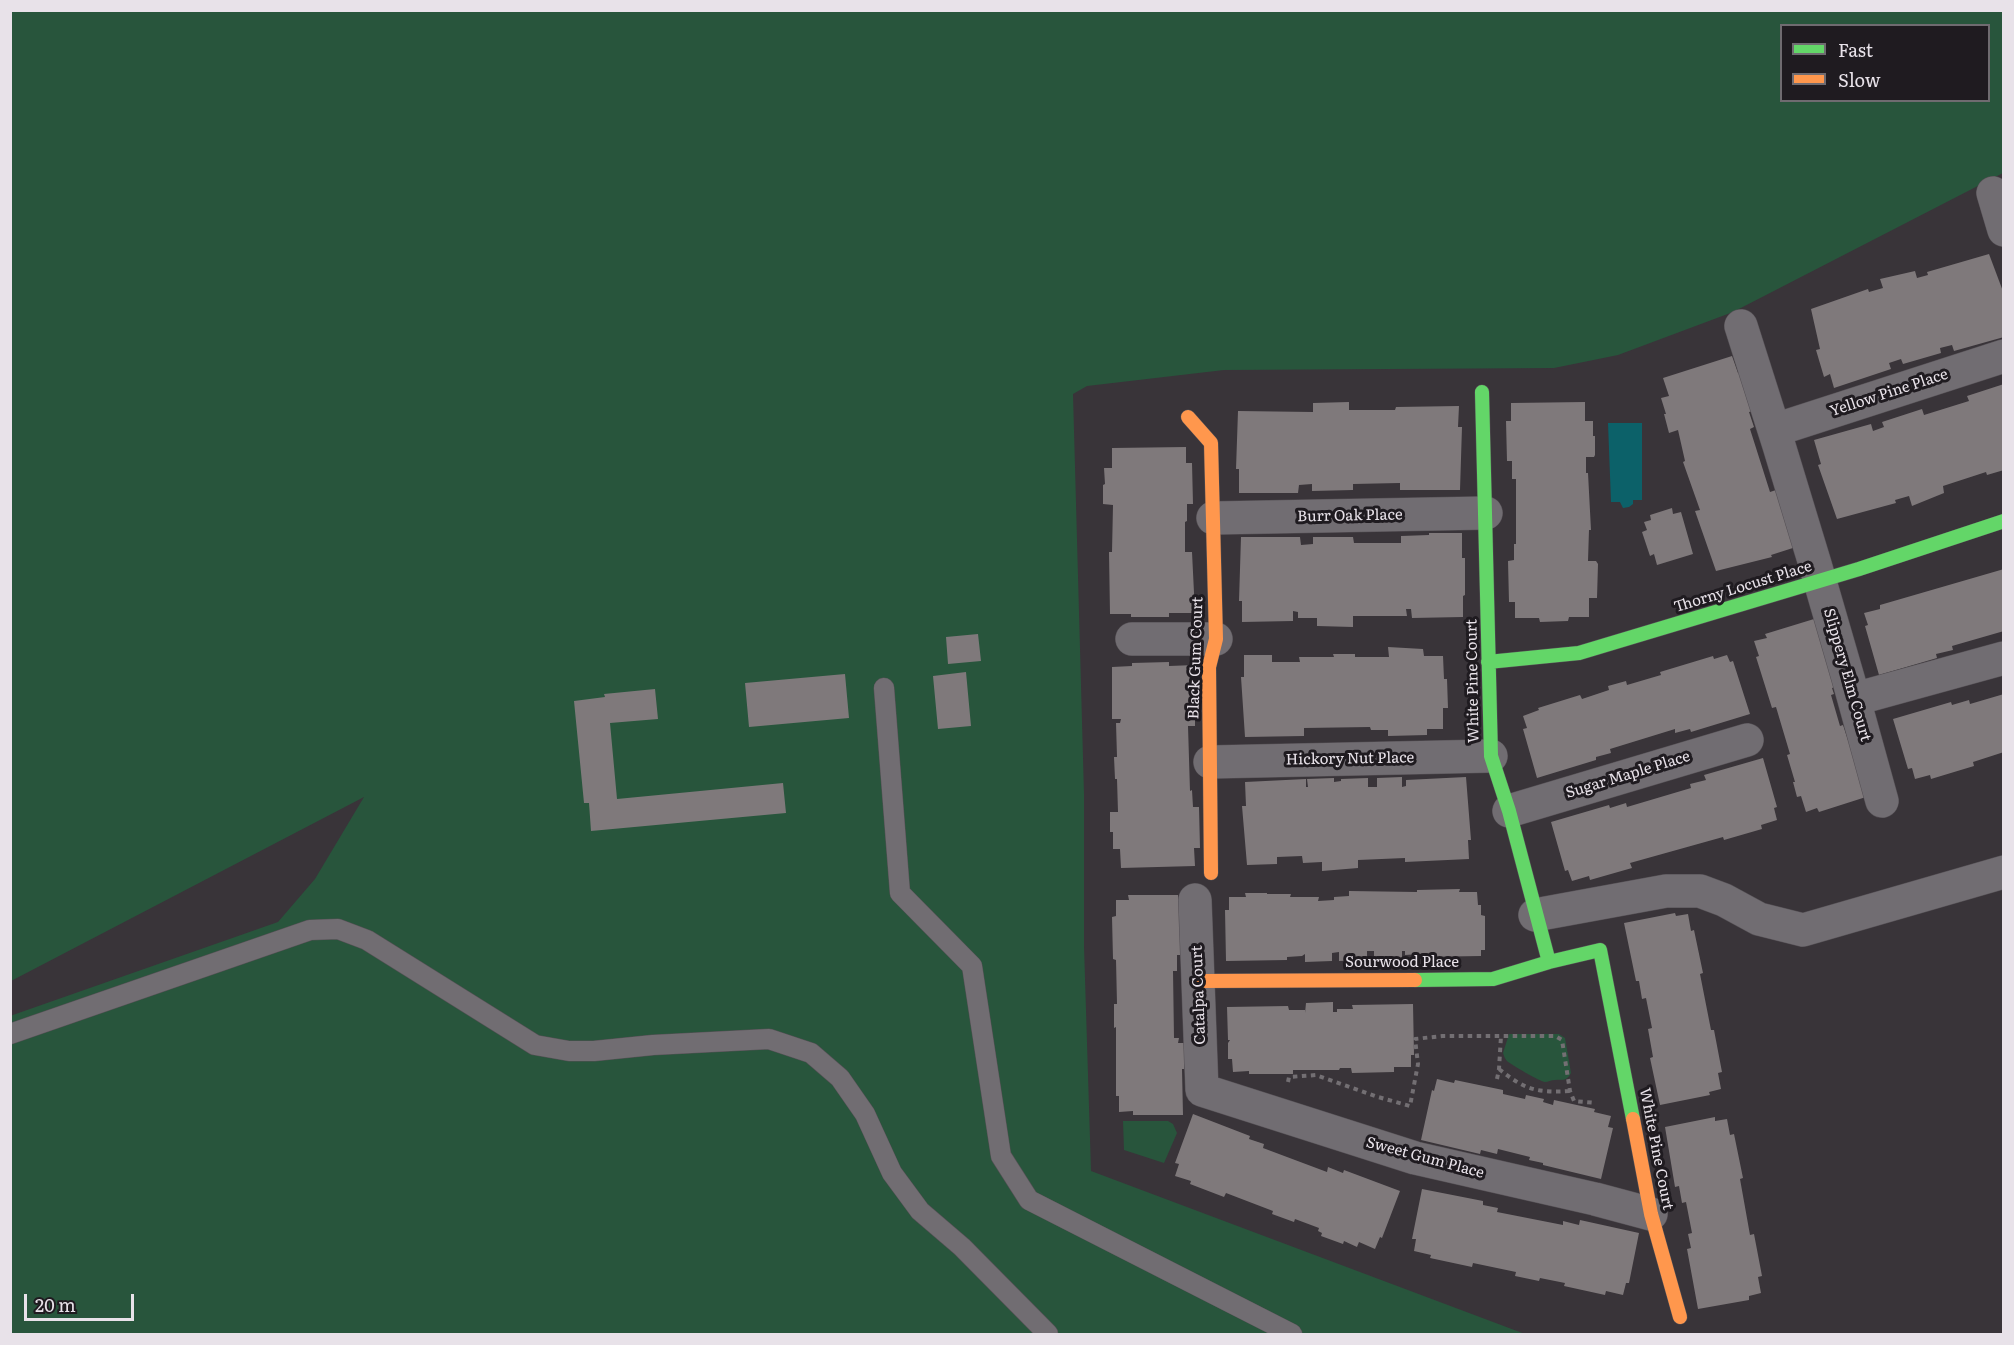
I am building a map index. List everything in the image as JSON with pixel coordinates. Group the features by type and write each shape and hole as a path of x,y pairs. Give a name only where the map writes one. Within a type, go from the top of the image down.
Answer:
{"street":[{"path":"1993,193 2004,230"},
{"name":"Slippery Elm Court","path":"1741,326 1788,470 1855,699 1882,801"},
{"name":"Yellow Pine Place","path":"1775,430 2004,356"},
{"name":"White Pine Court","path":"1482,392 1491,756 1509,811 1549,962"},
{"name":"Black Gum Court","path":"1188,417 1211,443 1216,639 1209,667 1210,762 1203,886"},
{"name":"Burr Oak Place","path":"1213,518 1486,513"},
{"name":"Thorny Locust Place","path":"1488,662 1579,653 1820,581 2004,521"},
{"path":"1132,639 1216,639"},
{"path":"1855,699 2004,658"},
{"name":"Sugar Maple Place","path":"1509,811 1747,740"},
{"name":"Hickory Nut Place","path":"1210,762 1491,756"},
{"path":"1535,915 1666,891 1700,891 1724,900 1759,919 1803,930 2004,872"},
{"name":"Catalpa Court","path":"1202,1090 1199,981 1203,886"},
{"name":"White Pine Court","path":"1600,950 1651,1214 1680,1317"},
{"name":"Sourwood Place","path":"1199,981 1493,979 1600,950"},
{"name":"Sweet Gum Place","path":"1202,1090 1415,1158 1651,1214"}],"lane":[{"path":"884,688 900,893 972,966 1000,1156 1029,1200 1292,1335"},
{"path":"10,1034 310,930 338,929 367,940 535,1045 569,1052 770,1039 810,1053 840,1078 865,1114 892,1173 920,1211 962,1247 1048,1335"}],"path":[{"path":"1287,1087 1289,1077 1316,1075 1410,1106 1418,1064 1415,1039 1442,1036 1555,1036 1562,1040 1570,1091 1574,1101 1607,1105"},
{"path":"1497,1079 1501,1036"},
{"path":"1499,1069 1515,1082 1536,1091 1570,1091"}],"green space":[{"path":"11,11 2003,11 2003,173 1733,312 1618,355 1554,368 1224,370 1087,386 1073,394 1091,1171 1525,1334 11,1334 10,1016 278,922 315,879 364,797 11,981"},
{"path":"1509,1034 1559,1034 1565,1038 1571,1073 1568,1078 1545,1082 1509,1063 1503,1053"},
{"path":"1123,1121 1168,1121 1173,1124 1177,1133 1164,1163 1124,1150"}],"water":[{"path":"1608,423 1642,423 1642,500 1633,500 1633,504 1629,507 1623,508 1620,502 1611,502"}],"building":[{"path":"1989,254 2004,294 2004,337 1954,351 1952,345 1940,348 1941,353 1903,364 1901,359 1889,363 1891,369 1834,388 1830,374 1824,377 1816,350 1820,349 1811,309 1868,289 1869,292 1883,288 1880,279 1915,271 1917,278 1928,275 1927,272"},
{"path":"1732,356 1738,373 1743,371 1755,411 1749,412 1754,427 1750,429 1770,492 1776,490 1796,547 1771,555 1772,557 1716,571 1695,511 1700,510 1683,462 1685,461 1678,430 1669,433 1661,398 1669,396 1663,378"},
{"path":"2004,384 2004,470 1987,475 1986,472 1943,486 1944,493 1912,506 1909,496 1895,500 1896,503 1837,519 1818,465 1821,464 1814,440 1871,424 1873,431 1884,427 1882,422 1922,409 1924,415 1969,401 1967,396"},
{"path":"1349,402 1349,410 1459,406 1458,427 1462,427 1460,490 1400,490 1400,483 1353,484 1353,490 1312,491 1312,484 1299,485 1298,493 1239,493 1239,469 1236,469 1238,411 1313,412 1313,403"},
{"path":"1585,402 1585,421 1593,421 1593,436 1595,436 1595,455 1586,457 1586,473 1588,473 1591,530 1589,530 1588,561 1596,561 1598,564 1597,598 1589,598 1589,617 1569,617 1568,621 1540,622 1539,618 1515,618 1515,602 1509,602 1508,561 1514,560 1514,544 1516,544 1516,479 1512,479 1512,461 1507,461 1506,421 1511,421 1511,403"},
{"path":"1186,447 1186,463 1192,463 1193,504 1187,504 1185,552 1192,552 1195,613 1169,613 1169,617 1131,617 1131,614 1110,614 1109,552 1112,552 1113,505 1103,504 1103,485 1105,484 1104,468 1112,468 1112,448"},
{"path":"1672,508 1673,514 1681,512 1693,554 1657,565 1654,554 1650,556 1642,532 1647,530 1644,522 1651,520 1650,515"},
{"path":"1429,533 1462,533 1462,558 1465,558 1463,617 1412,618 1411,609 1406,609 1407,616 1353,616 1353,627 1317,626 1317,618 1298,618 1298,612 1293,611 1293,621 1242,622 1242,601 1239,601 1241,537 1300,537 1301,545 1313,544 1313,537 1353,537 1354,543 1401,543 1401,536 1429,535"},
{"path":"2004,569 2004,631 1952,646 1953,650 1936,654 1937,658 1879,675 1865,626 1868,625 1864,613 1880,609 1880,605"},
{"path":"1814,619 1835,687 1832,688 1834,694 1831,695 1840,726 1843,725 1848,740 1851,739 1866,797 1819,812 1817,808 1806,812 1801,796 1797,797 1787,755 1790,754 1776,707 1772,708 1756,657 1759,656 1754,641 1767,638 1765,634"},
{"path":"978,634 981,661 948,664 946,637"},
{"path":"1388,647 1423,649 1424,656 1443,656 1448,708 1443,708 1443,729 1427,729 1427,735 1388,736 1388,730 1371,730 1370,727 1304,728 1304,736 1245,737 1241,677 1244,677 1244,655 1272,655 1272,662 1300,662 1299,657 1334,657 1333,654 1355,654 1355,657 1389,657"},
{"path":"1727,655 1730,662 1733,661 1750,714 1691,732 1690,729 1675,733 1675,729 1610,749 1611,753 1596,757 1596,760 1537,778 1523,729 1527,728 1523,716 1539,710 1538,708 1580,695 1582,699 1609,690 1608,686 1626,681 1627,685 1713,656 1714,659"},
{"path":"1169,662 1169,666 1195,665 1195,726 1188,726 1190,791 1192,790 1193,807 1199,807 1200,848 1194,848 1195,866 1121,868 1120,849 1113,849 1113,832 1110,832 1110,812 1118,812 1114,757 1117,757 1116,723 1120,723 1121,719 1112,719 1112,667 1132,666 1132,663"},
{"path":"966,672 971,726 938,729 933,676"},
{"path":"845,674 849,718 749,727 745,683"},
{"path":"655,689 658,719 610,723 617,799 783,783 786,813 591,831 589,803 584,803 574,701 605,697 604,694"},
{"path":"2004,694 2004,752 1973,762 1974,766 1931,779 1930,775 1915,779 1912,768 1908,769 1893,719 1951,702 1952,705 1969,700 1970,704"},
{"path":"1763,758 1777,807 1774,808 1777,820 1761,825 1762,829 1724,840 1723,837 1630,863 1632,868 1590,880 1589,876 1572,881 1568,870 1565,871 1551,822 1609,805 1610,808 1626,803 1627,807 1691,788 1690,784 1706,780 1704,775"},
{"path":"1402,777 1402,787 1406,786 1406,780 1466,777 1471,840 1468,840 1469,859 1405,862 1405,858 1358,860 1358,868 1322,871 1322,862 1303,863 1302,856 1277,857 1277,864 1247,865 1242,806 1246,806 1245,782 1306,779 1306,787 1308,787 1307,779 1334,778 1334,782 1341,781 1341,779 1368,778 1368,787 1377,787 1377,778"},
{"path":"1460,889 1459,892 1477,892 1481,915 1485,916 1485,950 1481,950 1481,956 1421,957 1421,954 1405,955 1405,951 1402,951 1402,959 1374,959 1374,951 1367,951 1367,960 1339,961 1339,952 1332,953 1332,961 1305,962 1305,954 1287,957 1287,960 1226,961 1225,910 1229,910 1229,897 1246,897 1245,893 1291,894 1290,897 1319,897 1318,901 1349,896 1349,891 1417,892 1417,890"},
{"path":"1128,895 1178,895 1178,902 1181,902 1180,955 1177,955 1177,971 1173,971 1174,1038 1179,1038 1178,1043 1184,1043 1183,1115 1133,1115 1133,1111 1119,1112 1119,1096 1116,1096 1116,1027 1114,1028 1114,1004 1117,1004 1116,960 1113,959 1112,917 1116,916 1116,900 1129,900"},
{"path":"1675,913 1676,916 1688,914 1691,931 1694,930 1711,1030 1714,1030 1722,1072 1718,1073 1721,1089 1709,1092 1710,1095 1660,1105 1650,1058 1653,1057 1648,1029 1652,1028 1646,998 1642,999 1639,981 1636,981 1624,923"},
{"path":"1333,1002 1333,1012 1337,1012 1337,1009 1353,1009 1352,1005 1413,1004 1414,1055 1411,1055 1411,1067 1394,1067 1394,1072 1352,1073 1351,1068 1340,1068 1339,1070 1293,1070 1293,1074 1233,1072 1232,1059 1228,1059 1230,1040 1228,1040 1227,1007 1288,1006 1289,1010 1305,1010 1305,1013 1306,1003"},
{"path":"1437,1079 1454,1083 1455,1080 1503,1090 1503,1094 1525,1099 1526,1095 1544,1099 1543,1102 1553,1105 1554,1100 1595,1109 1594,1112 1611,1116 1608,1127 1613,1128 1601,1179 1543,1165 1543,1163 1529,1160 1530,1157 1498,1149 1497,1154 1481,1150 1480,1154 1421,1140 1432,1090 1434,1091"},
{"path":"1193,1114 1250,1136 1249,1139 1264,1144 1263,1148 1327,1172 1328,1167 1343,1173 1344,1170 1400,1191 1382,1238 1380,1237 1375,1249 1359,1242 1357,1247 1344,1241 1343,1244 1321,1236 1319,1228 1272,1214 1273,1211 1226,1193 1224,1197 1175,1176 1179,1164 1175,1163"},
{"path":"1715,1117 1715,1121 1727,1119 1730,1135 1734,1134 1743,1178 1740,1179 1750,1235 1754,1234 1762,1276 1758,1277 1761,1293 1749,1296 1749,1300 1698,1309 1687,1249 1691,1248 1688,1234 1692,1233 1686,1202 1682,1203 1679,1186 1675,1187 1665,1127"},
{"path":"1422,1189 1483,1201 1483,1205 1498,1208 1497,1212 1563,1225 1563,1221 1579,1225 1580,1220 1639,1233 1629,1283 1626,1283 1623,1295 1606,1291 1605,1295 1564,1286 1565,1283 1515,1276 1516,1272 1473,1263 1472,1267 1430,1258 1431,1255 1414,1251 1416,1239 1412,1239"}],"traffic: fast":[{"path":"1482,392 1491,756 1509,811 1549,962"},
{"path":"1488,662 1579,653 1859,569 2004,521"},
{"path":"1415,980 1493,979 1600,950 1633,1119"}],"traffic: slow":[{"path":"1188,417 1211,443 1216,639 1209,667 1211,873"},
{"path":"1199,981 1415,980"},
{"path":"1633,1119 1651,1214 1680,1317"}]}
